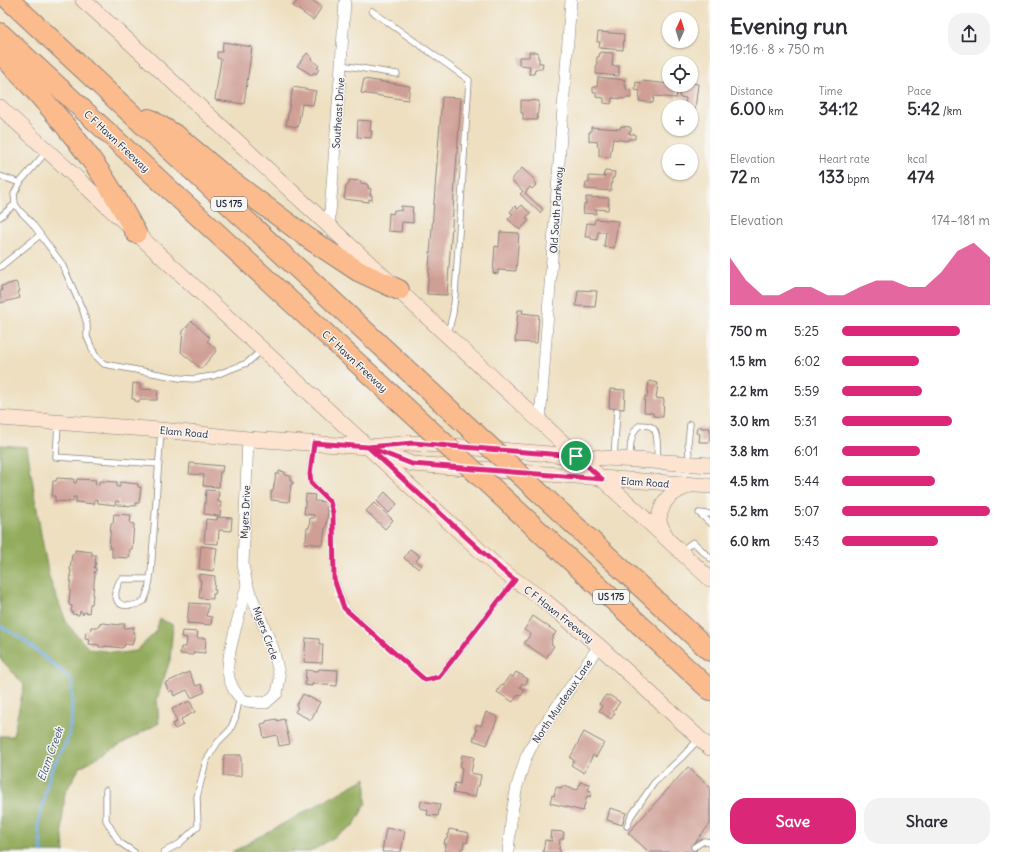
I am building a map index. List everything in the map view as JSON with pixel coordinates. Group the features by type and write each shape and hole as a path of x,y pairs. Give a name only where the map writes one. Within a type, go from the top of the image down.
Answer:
{"highway":[{"name":"US 175","path":"9,0 710,651"},
{"name":"C F Hawn Freeway","path":"0,33 710,690"},
{"path":"0,52 73,134 100,171 136,233"},
{"path":"115,99 177,136 226,177 308,238 358,271 399,290"}],"main road":[{"path":"83,0 448,335 576,456 710,579"},
{"name":"C F Hawn Freeway","path":"0,107 502,570 545,601 599,646 705,743"},
{"name":"Elam Road","path":"0,418 161,430 248,439 368,447 413,443 710,465"},
{"name":"Elam Road","path":"368,447 412,464 710,486"},
{"path":"668,539 659,519 662,508 672,494 691,485"}],"street":[{"name":"Southeast Drive","path":"329,226 345,0"},
{"name":"Old South Parkway","path":"540,421 572,0"},
{"name":"Myers Drive","path":"247,585 243,565 248,439"},
{"name":"Myers Circle","path":"247,585 273,648 280,678 277,693 266,702 244,700 232,687 228,674 228,662 247,585"},
{"name":"North Murdeaux Lane","path":"508,852 512,812 517,786 526,757 538,734 599,646"}],"lane":[{"path":"372,11 469,80 455,295 448,335"},
{"path":"341,65 397,74"},
{"path":"48,151 20,183 14,194 15,204 31,222 62,264 83,311 87,324 87,337 95,355 104,364 193,379 213,376 247,363 263,350"},
{"path":"0,176 20,183"},
{"path":"0,217 15,204"},
{"path":"0,267 40,235"},
{"path":"614,458 617,411"},
{"path":"58,422 56,457 159,464"},
{"path":"689,463 690,456 688,443 690,424"},
{"path":"630,459 631,443 634,431 640,425 652,427 655,430 657,461"},
{"path":"150,579 121,579 117,588 116,600 123,605 137,605 144,601 148,590 150,579 151,572 161,430"},
{"path":"314,443 310,474 311,483 330,502 333,513 334,579 344,608 425,680 439,677 515,580"},
{"path":"710,514 700,513 710,523"},
{"path":"681,552 693,542 710,558"},
{"path":"164,852 179,844 198,826 198,797 206,761 218,742 230,730 235,719 240,697"},
{"path":"627,826 631,816 654,783 681,758 705,743"},
{"path":"106,790 106,820 118,842 134,852"},
{"path":"694,847 704,841 710,842"}],"green space":[{"path":"0,445 27,447 49,577 67,624 89,649 121,653 136,651 155,633 160,619 173,625 170,660 157,699 159,723 80,767 65,793 62,822 64,852 0,852 0,736 13,736 24,685 0,658"},
{"path":"366,778 366,803 354,825 310,852 232,852"}],"building":[{"path":"298,0 312,0 322,7 313,20 293,6"},
{"path":"598,32 624,34 623,50 599,48 600,42 597,42"},
{"path":"223,42 252,47 244,104 215,100 221,59 217,58 217,52 222,52"},
{"path":"529,52 538,52 539,63 543,63 542,69 535,69 534,74 529,74 530,66 519,65 519,57 529,57"},
{"path":"600,52 613,53 612,66 619,66 619,76 596,74 597,57 599,57"},
{"path":"307,53 319,66 316,74 314,72 312,75 297,66"},
{"path":"598,77 625,80 624,85 626,85 626,89 631,90 631,98 612,98 611,104 604,103 604,98 596,97 596,92 593,92 593,87 597,87"},
{"path":"364,79 410,86 408,100 361,93"},
{"path":"642,81 662,83 662,92 677,92 676,98 654,96 653,103 639,101 640,91 635,90 636,82 641,83"},
{"path":"293,87 316,91 313,105 302,104 298,127 286,125"},
{"path":"680,92 697,92 696,100 686,100 686,98 679,97"},
{"path":"442,97 461,98 447,295 427,294"},
{"path":"521,100 539,101 537,120 523,120 523,113 521,113"},
{"path":"358,120 371,121 371,138 357,137"},
{"path":"621,126 630,127 631,132 629,132 629,134 635,134 635,139 628,139 628,141 613,139 610,157 599,156 599,146 597,146 598,142 589,141 589,132 591,132 591,127 620,129"},
{"path":"522,168 535,180 534,182 537,184 532,189 530,187 525,193 543,209 540,213 520,194 523,191 511,180"},
{"path":"605,171 615,172 614,178 612,178 611,191 585,189 586,183 589,183 589,176 605,177 603,176"},
{"path":"349,180 361,181 360,183 367,184 368,188 371,189 370,195 372,195 372,200 369,199 369,202 344,199"},
{"path":"586,197 609,198 608,210 596,209 596,214 583,213 584,204 586,204"},
{"path":"522,205 530,213 526,218 529,220 520,230 508,219 513,214 510,212 515,206 518,209"},
{"path":"401,206 413,207 413,223 402,222 401,232 388,231 389,213 393,214 394,210 401,211"},
{"path":"595,219 618,221 614,248 604,247 606,232 598,232 597,240 591,239 591,237 585,237 587,223 594,224"},
{"path":"500,232 519,233 516,271 498,270 498,274 493,273 495,246 499,247"},
{"path":"16,282 20,291 18,292 20,298 0,303 0,291 2,291 1,286"},
{"path":"578,290 597,291 595,307 576,306"},
{"path":"518,310 523,310 522,313 539,315 537,343 515,342"},
{"path":"192,321 210,338 207,341 217,350 201,369 181,352 183,331"},
{"path":"649,381 658,383 656,398 664,399 663,417 653,416 653,413 644,412 645,396 647,397"},
{"path":"133,383 140,384 140,389 158,390 157,400 139,400 139,402 132,399"},
{"path":"610,389 625,390 624,409 609,408"},
{"path":"697,427 710,428 710,442 699,442 700,434 696,433"},
{"path":"190,463 223,466 222,472 220,472 219,487 203,486 204,475 189,474"},
{"path":"279,471 285,472 285,475 291,476 291,482 293,482 293,484 291,484 289,502 271,500 271,491 273,491 276,474 279,474"},
{"path":"57,478 74,479 74,483 76,483 77,479 96,480 95,484 99,485 99,481 117,482 117,487 120,487 120,482 138,484 138,487 141,487 139,503 136,503 136,506 118,505 119,501 116,501 115,505 98,503 98,500 95,499 94,504 76,502 76,497 73,497 73,502 55,501 55,496 52,496 53,481 56,481"},
{"path":"206,490 219,491 218,502 221,502 220,516 204,514"},
{"path":"385,492 397,504 389,513 377,501"},
{"path":"306,494 315,495 314,501 327,502 326,511 328,511 323,545 304,543 306,540 307,528 309,528 310,518 314,518 314,515 304,514"},
{"path":"374,503 393,520 385,529 366,511"},
{"path":"114,514 131,515 130,523 134,524 132,549 130,549 129,558 112,557 112,548 109,548 111,523 113,523"},
{"path":"217,517 232,518 231,531 219,530 218,544 204,543 206,519 217,520"},
{"path":"201,546 217,548 214,571 199,569"},
{"path":"410,549 420,556 416,561 422,565 419,569 404,558"},
{"path":"75,550 92,552 92,555 96,555 96,563 94,568 96,568 96,571 94,573 92,604 90,604 89,613 84,612 83,615 80,611 79,615 72,614 72,606 69,605 70,570 72,554 75,554"},
{"path":"199,574 215,576 214,590 216,590 215,594 213,594 213,599 199,598 201,580 199,580"},
{"path":"189,603 208,604 208,612 206,616 212,617 211,625 187,623"},
{"path":"533,616 556,632 551,640 551,644 554,646 546,658 524,643 531,634 524,630"},
{"path":"99,624 119,625 125,624 124,628 134,627 133,633 135,634 132,645 125,644 122,648 105,646 99,647 99,645 89,644 90,639 85,638 86,632 90,633 91,627 99,627"},
{"path":"182,631 198,632 197,638 206,638 205,653 194,652 193,655 180,654 181,647 186,647 187,638 181,637"},
{"path":"306,638 319,639 319,644 323,644 322,663 304,662"},
{"path":"319,669 338,670 337,686 312,684 312,686 305,685 306,670 318,671"},
{"path":"189,672 196,686 201,684 205,692 191,698 187,690 174,696 172,690 169,692 165,683"},
{"path":"516,672 528,679 525,685 522,683 520,687 525,690 521,696 518,695 513,702 497,692 510,675 513,677"},
{"path":"303,694 320,702 311,720 295,712 298,707 296,706"},
{"path":"606,695 609,695 620,702 613,712 615,713 611,719 599,711 602,706 599,704"},
{"path":"190,701 195,712 181,719 183,725 175,729 172,724 177,722 172,709"},
{"path":"486,712 498,717 487,745 473,740 477,730 475,729 477,724 481,726"},
{"path":"277,719 277,721 284,719 290,744 279,746 277,735 264,738 261,724 266,723 266,721"},
{"path":"584,732 604,743 596,757 593,755 584,773 571,765 574,760 570,758"},
{"path":"224,755 241,755 241,776 223,776"},
{"path":"462,755 474,757 471,773 481,775 475,797 453,793 455,783 460,784"},
{"path":"688,767 710,787 710,824 692,846 697,850 695,852 649,852 628,833"},
{"path":"580,782 590,784 588,790 591,791 590,797 587,796 583,811 550,803 552,795 554,796 556,787 561,788 562,786 578,790"},
{"path":"421,801 440,804 438,816 427,815 428,810 420,808"},
{"path":"610,808 626,813 622,825 607,820"},
{"path":"386,828 405,831 401,852 382,852"},
{"path":"449,829 469,833 467,843 464,842 463,849 461,848 460,852 445,852 446,844 444,844 445,839 447,839"},
{"path":"551,831 564,832 563,839 560,839 559,850 561,852 543,852 545,840 552,841 552,838 550,838"}],"waterway":[{"name":"Elam Creek","path":"0,626 21,638 72,680 72,713 68,738 50,774 38,824 42,852"}],"route":[{"path":"576,456 413,443 368,447 502,570 515,580 439,677 425,680 344,608 334,579 333,513 330,502 311,483 310,474 314,443 368,447 412,464 602,479 576,456"}]}
